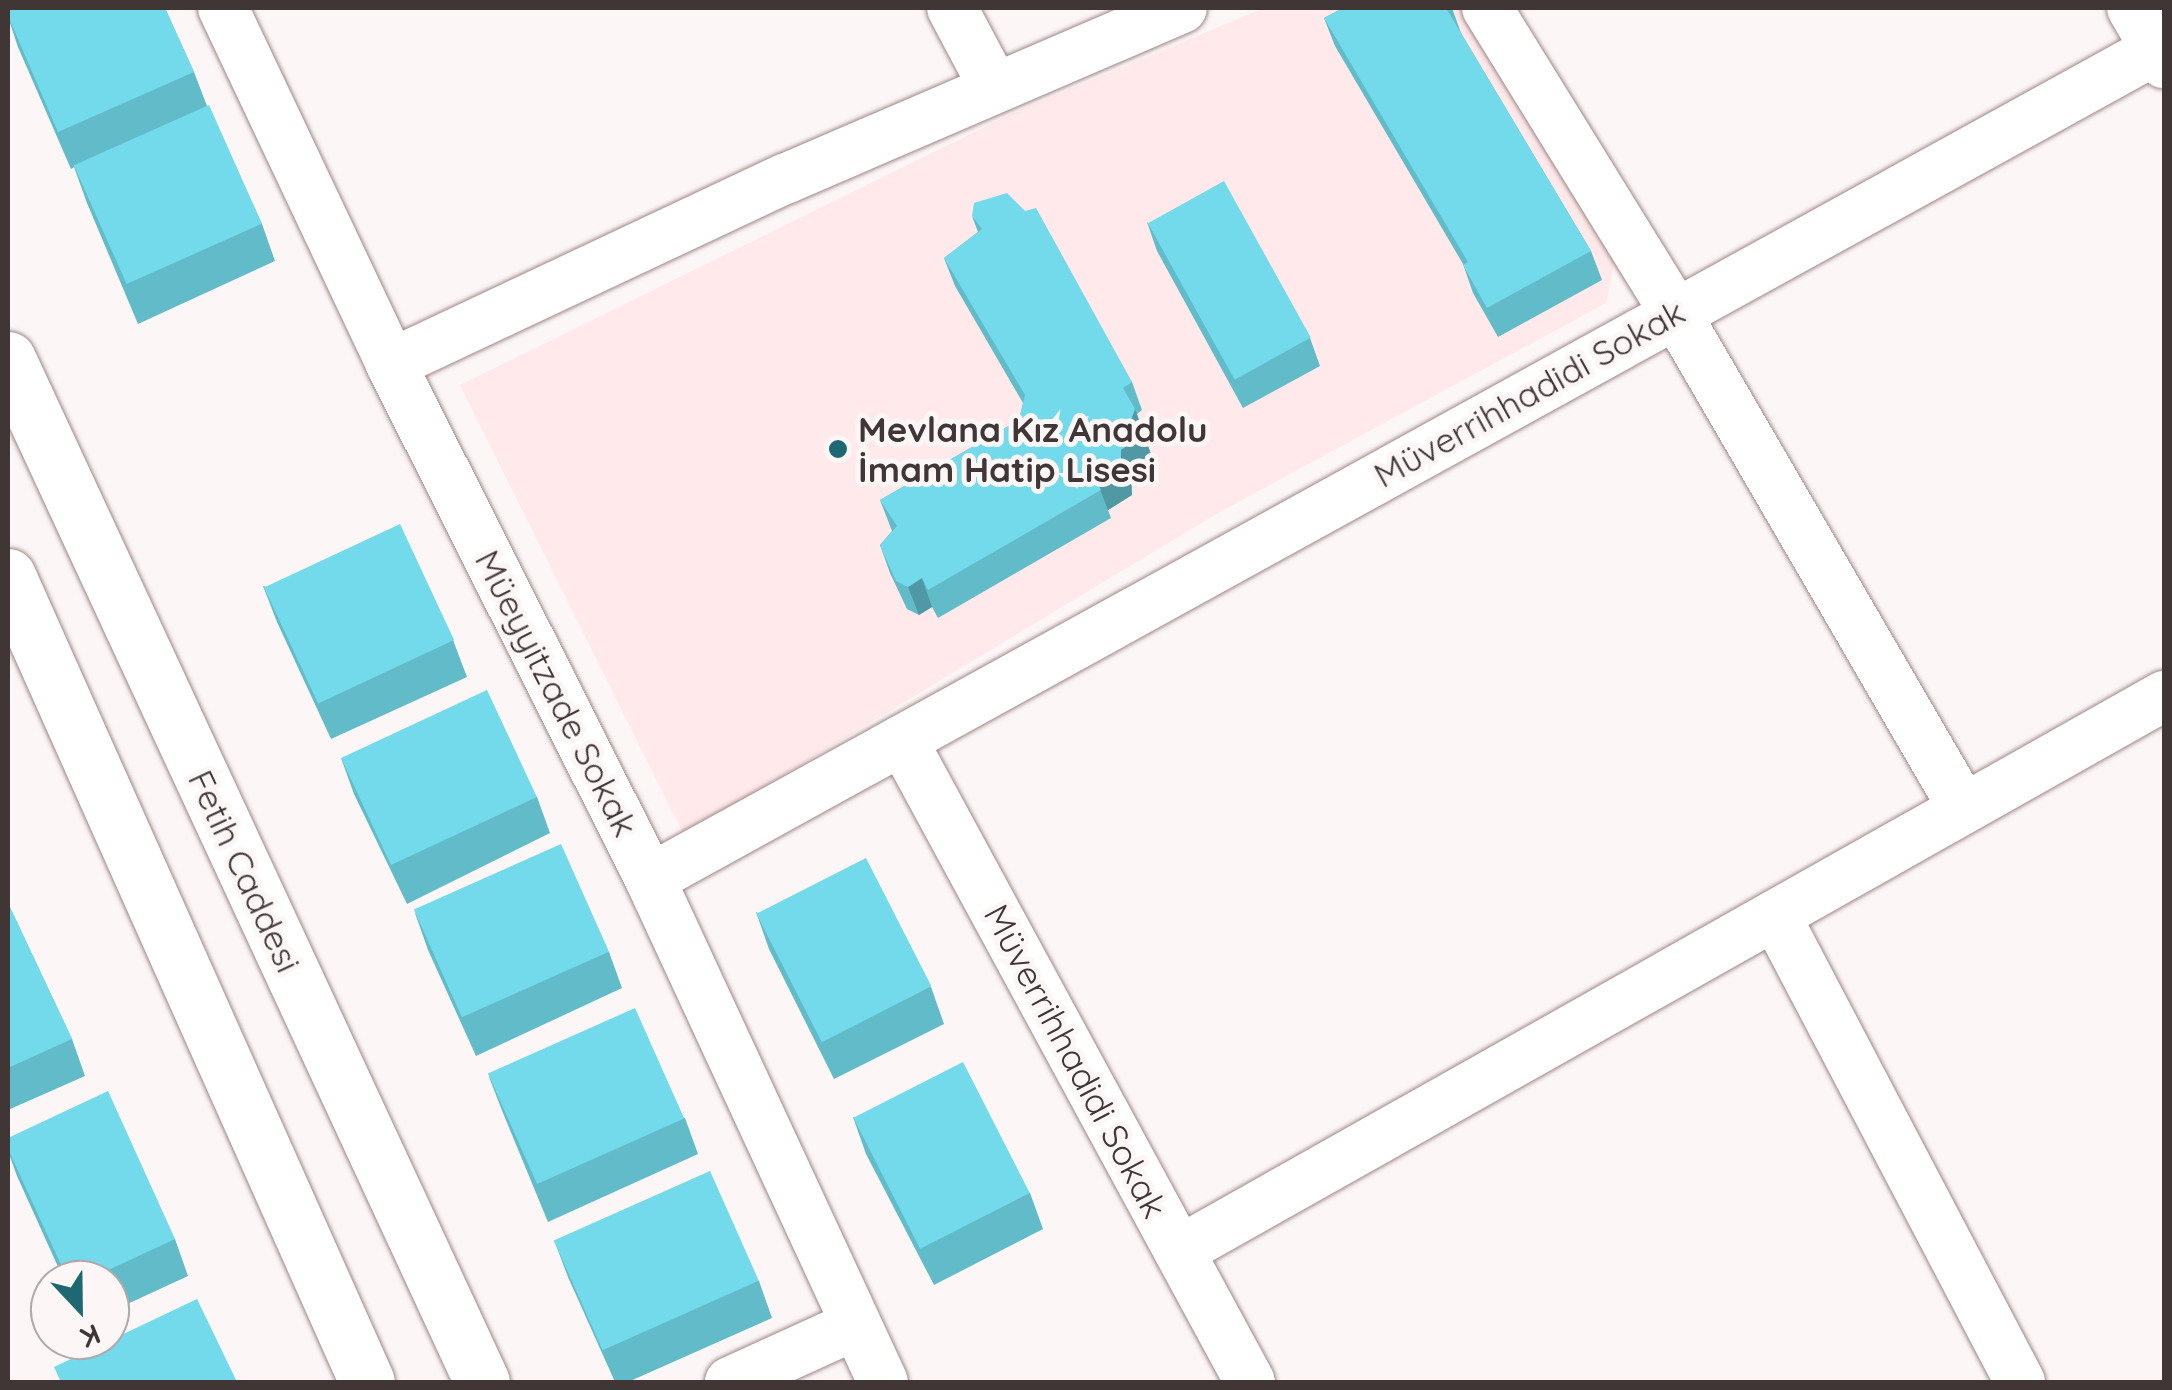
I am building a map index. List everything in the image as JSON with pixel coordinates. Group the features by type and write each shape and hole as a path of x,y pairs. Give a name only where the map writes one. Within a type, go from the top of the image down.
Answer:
{"main road":[{"name":"Fetih Caddesi","path":"8,359 482,1382"},
{"path":"8,576 368,1382"}],"street":[{"name":"Müeyyitzade Sokak","path":"223,8 391,364 650,879 883,1382"},
{"path":"952,8 994,87"},
{"path":"391,364 994,87 1182,8"},
{"path":"1486,8 1675,312 1962,806"},
{"name":"Müverrihhadidi Sokak","path":"650,879 1675,312 2151,40"},
{"path":"1179,1252 1776,917 1962,806 2164,696"},
{"name":"Müverrihhadidi Sokak","path":"902,740 1250,1382"},
{"path":"1776,917 2020,1382"},
{"path":"730,1382 855,1325"}],"shaded area":[{"name":"Mevlana Kız Anadolu İmam Hatip Lisesi","path":"1264,8 1479,8 1616,255 1606,303 1218,513 684,835 460,385 1009,115"}],"building":[{"path":"11,8 165,8 194,72 58,132 8,16"},
{"path":"1343,8 1446,8 1591,251 1487,308 1463,265 1468,262 1324,18"},
{"path":"209,105 262,224 127,284 74,165"},
{"path":"1224,181 1311,338 1235,380 1148,223"},
{"path":"1007,193 1025,211 1036,208 1132,382 1123,388 1135,409 1131,420 1144,434 1121,450 1121,466 1097,482 1101,490 928,590 922,578 908,587 896,581 880,545 897,526 880,500 1019,420 1025,395 944,258 982,229 972,216 974,203"},
{"path":"400,524 454,640 318,703 264,587"},
{"path":"487,690 537,797 391,865 341,758"},
{"path":"561,844 609,952 462,1017 414,909"},
{"path":"866,858 931,986 822,1042 756,914"},
{"path":"8,903 72,1039 8,1068"},
{"path":"635,1008 684,1119 537,1184 488,1073"},
{"path":"963,1062 1030,1193 920,1249 853,1118"},
{"path":"108,1091 175,1239 130,1260 59,1260 8,1149 8,1138"},
{"path":"710,1171 759,1281 603,1350 554,1241"},
{"path":"197,1299 237,1382 61,1382 54,1367 69,1360 130,1360 130,1331"}],"place":[{"name":"Mevlana Kız Anadolu İmam Hatip Lisesi","path":"838,449"}]}
